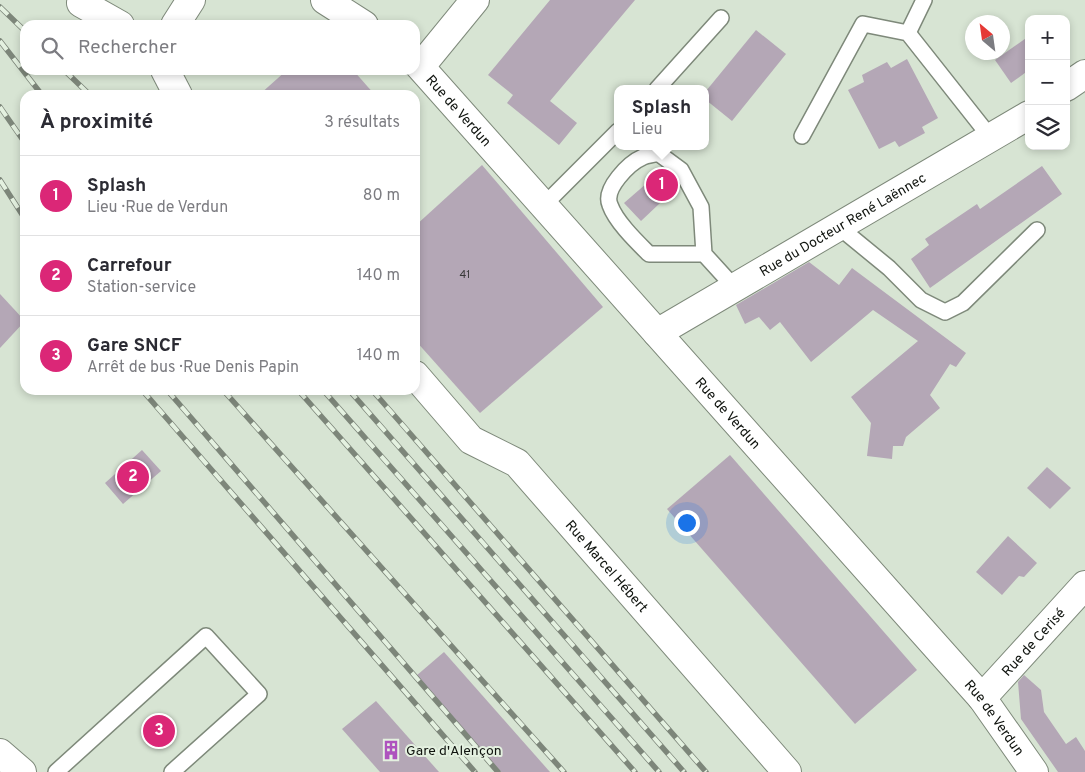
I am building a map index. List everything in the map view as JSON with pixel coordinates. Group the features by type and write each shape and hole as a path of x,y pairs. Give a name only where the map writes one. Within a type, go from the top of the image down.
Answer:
{"street":[{"path":"178,20 191,0"},
{"path":"325,0 356,20"},
{"path":"420,62 475,0"},
{"path":"80,3 111,20"},
{"name":"Rue de Verdun","path":"420,66 982,698 1034,772"},
{"path":"1070,85 1085,74"},
{"path":"168,75 175,90"},
{"name":"Rue du Docteur René Laënnec","path":"657,333 1025,117"},
{"name":"Rue Marcel Hébert","path":"420,381 471,440 517,463 787,772"},
{"name":"Rue de Cerisé","path":"982,698 1085,585"},
{"path":"0,753 22,772"}],"lane":[{"path":"908,33 924,0"},
{"path":"661,85 721,18"},
{"path":"802,136 863,24 908,33 992,138"},
{"path":"544,205 614,135"},
{"path":"704,254 649,254 632,236 609,204 610,188 619,177 641,158 658,153 681,170 701,207 704,254 735,288"},
{"path":"838,227 889,268 921,300 944,312 963,303 1037,230"},
{"path":"56,772 206,636 259,694 172,772"}],"building":[{"path":"550,0 635,0 550,101 577,123 559,145 507,103 513,95 488,75"},
{"path":"756,30 786,54 732,121 709,102 709,87"},
{"path":"1025,39 1025,73 1011,83 995,60 1010,60 1010,49"},
{"path":"907,59 938,118 922,127 925,133 899,147 895,141 879,149 848,90 864,82 862,75 887,62 891,68"},
{"path":"281,75 357,75 371,90 265,90"},
{"path":"482,165 603,307 480,413 420,346 420,221"},
{"path":"1042,166 1062,194 930,288 911,259 929,245 925,239 977,204 980,209"},
{"path":"662,170 677,187 641,221 624,203"},
{"path":"809,262 839,285 852,268 966,353 956,367 950,364 930,395 940,408 906,437 903,446 893,446 892,459 867,456 871,423 851,397 918,341 873,310 811,362 780,322 770,330 759,317 745,324 736,305"},
{"path":"0,294 20,316 20,326 0,348"},
{"path":"142,450 161,471 123,504 105,483"},
{"path":"730,455 917,670 855,724 667,509"},
{"path":"1047,467 1071,488 1050,509 1027,488"},
{"path":"1008,536 1037,563 1024,577 1019,576 1002,595 976,572"},
{"path":"444,652 550,772 501,772 416,676"},
{"path":"1024,675 1041,690 1044,712 1066,744 1076,737 1085,751 1085,772 1058,772 1021,719 1018,682"},
{"name":"Gare d'Alençon","path":"376,701 439,772 380,772 342,729"}],"railway":[{"path":"0,7 20,26"},
{"path":"0,41 20,67"},
{"path":"26,75 38,90"},
{"path":"69,75 85,90"},
{"path":"0,107 20,136"},
{"path":"0,180 20,211"},
{"path":"146,395 475,772"},
{"path":"171,395 498,772"},
{"path":"227,395 564,772"},
{"path":"302,395 635,772"},
{"path":"327,395 659,772"},
{"path":"353,395 684,772"},
{"path":"376,395 706,772"}],"place":[{"name":"Splash","path":"662,185"},
{"name":"Carrefour","path":"133,477"},
{"name":"Gare SNCF","path":"159,731"},
{"name":"Gare d'Alençon","path":"391,750"}]}
